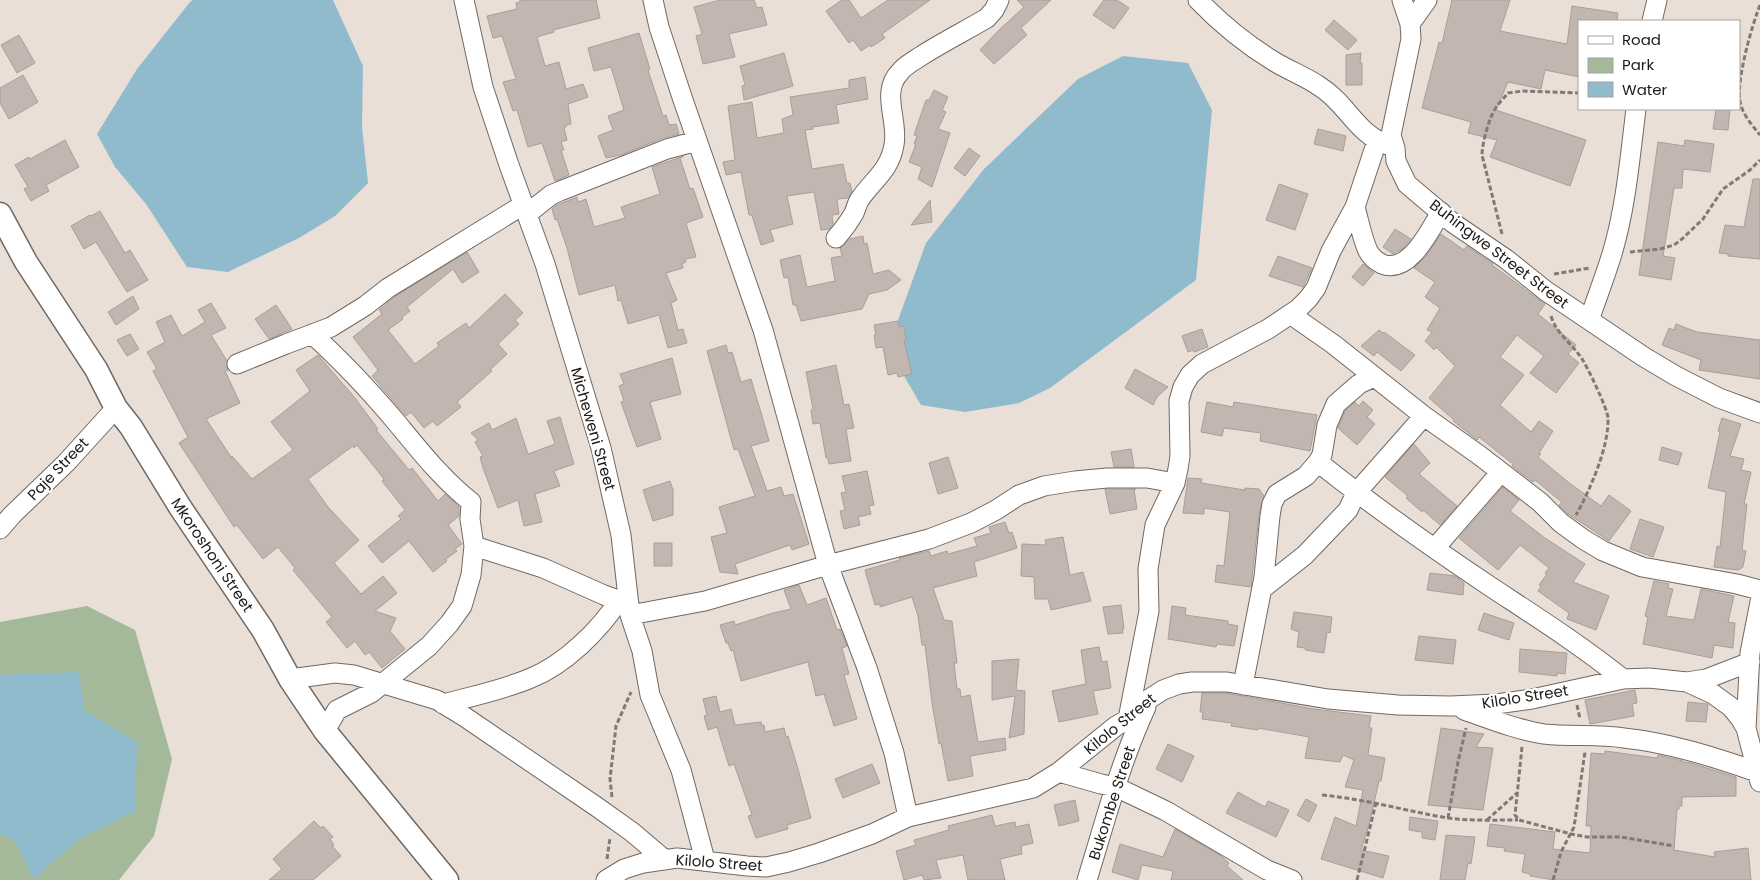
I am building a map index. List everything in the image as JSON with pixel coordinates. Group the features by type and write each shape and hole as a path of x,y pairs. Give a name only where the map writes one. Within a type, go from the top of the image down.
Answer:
{"street":[{"name":"Micheweni Street","path":"464,0 484,87 561,313 601,448 621,535 626,606 642,651 650,695 681,770 705,860"},
{"path":"652,0 659,27 697,141 763,330 828,565 867,668 894,753 908,817"},
{"path":"836,238 847,225 859,201 887,166 894,146 895,133 890,99 891,89 900,71 930,50 987,18 999,0"},
{"path":"1128,719 1149,611 1148,569 1155,525 1175,483 1180,456 1180,401 1183,387 1190,375 1202,364 1268,329 1308,299 1316,288 1331,251 1386,145 1367,134 1331,95 1319,86 1274,62 1217,19 1198,0"},
{"name":"Buhingwe Street Street","path":"1402,0 1410,24 1411,39 1391,135 1386,145 1407,184 1453,223 1644,357 1719,398 1760,413"},
{"path":"1410,24 1427,0"},
{"path":"1652,20 1657,0"},
{"path":"1589,320 1610,260 1626,188 1636,110"},
{"path":"237,364 331,327 365,306 388,288 551,195 667,149 697,141"},
{"path":"1355,207 1368,251 1373,258 1390,266 1406,261 1416,251 1441,212"},
{"name":"Mkoroshoni Street","path":"0,214 26,262 96,369 116,408 131,427 180,507 263,630 290,679 325,731 447,880"},
{"path":"1290,314 1333,344 1424,416 1540,502 1568,528 1603,551 1642,567 1760,590"},
{"path":"312,334 341,360 425,458 470,502 470,519 474,546 471,574 462,606 449,624 429,646 371,693 337,710 325,731"},
{"path":"1243,685 1262,589 1272,504 1277,494 1306,476 1318,462 1322,455 1326,425 1336,404 1359,384 1374,377"},
{"name":"Paje Street","path":"4,517 66,463 116,408"},
{"path":"1262,589 1306,555 1348,510 1356,492 1424,416"},
{"path":"1318,462 1356,492 1494,590 1576,643 1622,678"},
{"path":"1435,548 1501,472"},
{"path":"443,704 495,691 533,678 560,661 590,637 610,615 626,606 705,601 828,565 941,535 996,510 1019,495 1044,486 1107,478 1148,478 1175,483"},
{"path":"474,546 543,568 626,606"},
{"path":"1759,777 1746,728 1750,662 1760,602"},
{"path":"1687,682 1706,679 1750,662"},
{"path":"290,679 334,673 354,675 437,700 465,717 614,819 665,860"},
{"name":"Kilolo Street","path":"606,871 677,858 705,860 748,873 819,853 872,834 908,817 1022,792 1033,788 1059,772 1116,726 1128,719 1149,699 1171,686 1192,682 1227,682 1328,699 1398,706 1451,706 1532,700 1622,678 1649,678 1687,682 1713,694 1731,707 1746,728"},
{"name":"Bukombe Street","path":"1088,880 1106,814 1136,728 1149,699"},
{"path":"1451,706 1543,734 1624,737 1674,747 1714,757 1759,777"},
{"path":"1059,772 1116,787 1166,812 1267,870 1292,880"}],"path":[{"path":"1740,88 1749,39 1760,5"},
{"path":"1506,260 1501,228 1482,155 1482,145 1495,108 1501,104 1508,93 1523,91 1578,94"},
{"path":"1740,103 1749,122 1760,135"},
{"path":"1568,528 1592,486 1607,431 1608,416 1581,356 1554,326 1539,285 1610,260 1674,244 1703,219 1723,189 1750,170 1760,160"},
{"path":"606,871 614,819 610,778 616,726 644,664"},
{"path":"1553,880 1562,852 1571,834 1585,757 1585,736 1572,690"},
{"path":"1448,818 1458,762 1470,712"},
{"path":"1519,820 1515,815 1523,728"},
{"path":"1487,820 1517,793"},
{"path":"1322,794 1347,797 1448,818 1519,820 1587,837 1621,837 1674,846"},
{"path":"1357,880 1376,803"}],"green space":[{"path":"87,606 135,630 172,759 154,836 119,880 0,880 0,622"}],"water":[{"path":"193,0 333,0 363,66 362,127 368,183 335,216 299,238 228,272 187,267 146,204 115,167 97,134 137,69"},
{"path":"1123,56 1188,63 1212,110 1196,280 1050,388 1019,403 965,412 921,405 900,369 893,334 926,243 984,169 1078,79"},
{"path":"79,672 84,710 137,742 135,811 78,840 34,879 15,841 0,834 0,675"}],"building":[{"path":"520,0 596,0 600,18 553,30 554,32 537,37 545,66 559,62 566,89 583,84 588,97 568,104 571,124 566,125 564,128 567,140 561,142 564,150 561,150 569,175 555,181 542,143 528,147 517,110 513,111 503,82 516,79 502,36 493,38 487,16 517,9 516,3 520,2"},
{"path":"720,0 754,0 757,8 762,7 767,25 729,34 735,57 703,64 696,36 702,34 694,7"},
{"path":"842,0 849,0 861,18 888,0 930,0 882,34 885,38 861,51 853,40 849,43 826,11"},
{"path":"1017,0 1051,0 1021,28 1027,35 994,64 980,50 1024,7"},
{"path":"1104,0 1117,0 1129,8 1114,29 1093,15"},
{"path":"1452,0 1510,0 1500,31 1567,44 1572,6 1618,13 1617,20 1578,20 1578,77 1545,70 1541,89 1508,82 1496,110 1586,140 1570,186 1490,157 1497,140 1468,133 1471,122 1422,108 1439,42 1442,43"},
{"path":"1334,20 1357,40 1348,50 1325,30"},
{"path":"639,33 650,69 648,70 663,116 666,115 669,125 676,124 679,134 663,138 621,155 606,158 598,136 613,130 608,116 624,110 611,67 594,71 588,48"},
{"path":"19,35 35,63 17,73 1,45"},
{"path":"784,53 793,86 744,100 742,86 745,85 740,66"},
{"path":"1361,53 1362,85 1346,85 1346,55"},
{"path":"23,75 38,102 9,119 0,103 0,88"},
{"path":"865,77 868,99 836,105 839,123 805,130 812,169 843,164 847,183 850,183 852,192 848,198 837,199 839,214 832,215 833,224 829,229 821,230 814,192 787,196 793,224 770,230 774,241 761,245 752,215 749,215 741,172 726,175 723,162 735,160 728,106 752,102 757,138 784,133 782,119 793,115 790,97 849,88 849,80"},
{"path":"934,90 948,97 942,110 946,112 938,129 950,133 932,187 918,179 922,167 909,162 916,144 914,144 917,136 914,135 926,100 929,100"},
{"path":"1716,110 1730,110 1728,130 1713,129"},
{"path":"1318,129 1346,136 1343,151 1314,144"},
{"path":"65,140 79,167 46,185 49,191 31,201 24,189 28,187 15,165"},
{"path":"1685,140 1714,144 1710,172 1683,169 1682,188 1674,188 1663,256 1675,258 1671,280 1639,275 1658,142 1684,146"},
{"path":"969,148 980,156 965,176 954,168"},
{"path":"684,156 680,158 690,189 693,188 703,217 686,223 696,257 685,259 686,262 682,264 683,268 666,273 677,300 671,303 678,330 683,329 687,343 668,348 659,315 628,324 621,300 618,301 615,285 579,295 567,248 552,209 577,197 578,202 586,199 594,227 625,218 621,207 660,194 652,167"},
{"path":"1753,179 1760,179 1760,259 1728,256 1728,254 1719,253 1725,225 1744,227"},
{"path":"1279,184 1308,194 1295,230 1266,220"},
{"path":"930,200 932,222 911,225"},
{"path":"100,211 125,253 130,250 148,280 127,292 96,242 84,249 71,226"},
{"path":"1395,229 1411,239 1402,249 1393,254 1383,247"},
{"path":"1441,234 1464,250 1467,246 1545,304 1538,314 1576,345 1568,354 1579,363 1556,393 1530,373 1544,356 1517,335 1500,357 1524,375 1500,405 1531,432 1539,421 1553,431 1538,457 1568,482 1601,506 1609,495 1631,511 1609,541 1568,514 1559,505 1562,502 1535,480 1533,482 1512,466 1513,464 1479,437 1477,440 1453,421 1429,398 1455,366 1436,347 1434,350 1425,341 1432,332 1427,330 1440,308 1425,297 1435,282 1414,268 1426,256"},
{"path":"863,236 864,244 867,243 873,274 889,270 901,280 887,290 869,294 862,309 801,321 796,305 793,305 788,277 784,278 780,260 800,255 807,287 835,281 831,258 842,256 840,248 850,239"},
{"path":"467,252 479,272 462,283 453,269 407,307 410,311 388,330 415,364 439,346 437,343 466,323 469,328 505,294 523,313 515,320 519,324 498,344 507,354 490,370 492,371 457,402 461,407 437,426 433,421 424,428 411,412 406,416 372,376 378,370 353,337 382,314 379,310 394,297"},
{"path":"1278,256 1312,268 1303,287 1269,276"},
{"path":"1363,264 1374,273 1363,286 1352,277"},
{"path":"133,296 139,309 116,325 108,312"},
{"path":"211,303 226,328 211,335 227,361 228,370 225,371 240,403 206,419 231,457 252,479 293,450 271,422 310,391 296,370 318,355 355,398 378,429 376,430 409,470 412,468 438,501 445,494 459,507 459,516 448,525 462,544 455,549 457,551 445,560 447,561 433,572 409,541 382,563 368,546 401,519 398,516 405,510 382,481 384,479 357,445 308,479 328,507 359,540 334,563 361,594 383,576 397,593 375,611 396,618 390,631 405,649 382,668 369,652 365,655 355,641 347,648 326,622 332,617 293,570 295,568 278,547 263,559 237,525 234,527 179,443 188,437 153,371 157,369 147,352 165,342 156,322 171,315 182,336 205,322 198,310"},
{"path":"276,305 292,329 269,339 255,319"},
{"path":"898,321 899,327 904,326 906,340 904,341 912,374 898,377 897,373 888,375 883,347 876,348 874,325"},
{"path":"1676,324 1697,332 1760,340 1760,379 1699,370 1701,360 1662,345 1669,328 1674,330"},
{"path":"1202,329 1208,347 1188,352 1182,336"},
{"path":"1379,330 1415,355 1401,371 1377,352 1374,356 1361,346"},
{"path":"130,334 139,349 127,356 117,340"},
{"path":"726,345 728,353 732,352 741,382 751,379 762,416 769,441 751,446 767,491 781,487 784,496 793,494 809,544 792,550 790,545 735,564 738,574 720,572 711,537 727,533 719,507 755,496 738,449 734,450 707,351"},
{"path":"672,358 681,394 650,402 661,439 637,447 621,402 624,401 619,386 624,384 620,374"},
{"path":"836,365 844,405 849,404 854,428 846,429 851,461 829,464 828,458 826,458 820,423 813,424 811,410 813,409 806,372"},
{"path":"1135,369 1168,387 1157,397 1153,405 1125,388"},
{"path":"1363,401 1373,410 1367,417 1375,424 1357,445 1338,428 1345,411 1355,402 1359,406"},
{"path":"1207,402 1233,407 1234,402 1317,415 1310,451 1260,441 1261,433 1224,428 1222,436 1201,432"},
{"path":"560,417 574,464 554,471 560,486 535,494 542,522 524,526 518,500 498,508 483,468 480,457 483,456 475,442 478,440 471,433 489,423 492,430 516,418 528,454 555,444 547,421"},
{"path":"1722,418 1741,424 1730,456 1744,459 1741,470 1751,472 1744,504 1747,504 1742,550 1746,551 1743,567 1738,570 1714,567 1717,546 1720,547 1726,492 1708,488"},
{"path":"1414,444 1430,463 1419,474 1457,506 1440,525 1423,510 1422,512 1406,498 1408,496 1385,477"},
{"path":"1662,447 1682,453 1678,465 1659,460"},
{"path":"1131,449 1134,467 1114,467 1111,452"},
{"path":"948,457 958,488 938,494 929,463"},
{"path":"867,471 874,505 869,506 871,514 858,517 860,525 844,529 840,511 845,510 841,493 846,492 842,476"},
{"path":"1188,478 1202,479 1201,483 1245,490 1245,488 1259,489 1264,496 1259,514 1251,587 1215,582 1217,565 1224,566 1230,512 1204,508 1204,514 1183,513"},
{"path":"670,481 673,490 673,515 653,521 643,490"},
{"path":"1503,487 1519,500 1510,511 1545,538 1585,564 1573,582 1609,596 1596,630 1567,619 1569,613 1538,591 1541,587 1539,585 1549,568 1520,545 1498,570 1459,538"},
{"path":"1105,489 1136,489 1134,490 1137,509 1110,514"},
{"path":"1640,519 1664,527 1653,557 1630,549"},
{"path":"1005,522 1009,533 1012,532 1017,548 974,562 977,576 933,588 944,620 952,621 957,663 954,663 957,689 960,689 961,697 970,695 978,742 1005,738 1006,750 970,756 973,776 948,781 932,703 925,645 922,645 918,616 912,597 880,607 880,604 875,605 865,570 900,560 899,558 929,551 931,556 947,551 948,554 977,546 974,538 991,533 989,527"},
{"path":"1063,537 1070,575 1083,572 1091,601 1051,610 1048,599 1035,599 1034,577 1021,576 1022,544 1046,545 1045,540"},
{"path":"654,543 672,543 672,566 654,566"},
{"path":"1430,573 1455,576 1464,583 1463,595 1427,590"},
{"path":"1654,581 1669,584 1668,588 1673,589 1666,616 1694,620 1701,589 1734,596 1728,622 1735,623 1733,648 1714,645 1712,658 1643,644 1648,617 1645,616"},
{"path":"799,585 807,605 826,598 837,630 840,629 847,646 842,648 849,674 844,675 857,719 834,726 824,694 816,696 808,662 741,681 733,650 731,651 728,643 726,643 720,625 734,621 735,625 791,609 784,590"},
{"path":"1121,605 1123,633 1108,634 1103,607"},
{"path":"1172,606 1186,608 1185,615 1228,621 1228,624 1238,626 1234,646 1217,644 1216,647 1168,639"},
{"path":"1294,612 1332,617 1330,633 1327,632 1324,653 1297,647 1299,632 1291,629"},
{"path":"1484,613 1514,623 1509,640 1478,630"},
{"path":"1419,636 1456,640 1453,664 1415,660"},
{"path":"1099,647 1102,662 1107,661 1111,688 1093,691 1098,714 1059,722 1052,691 1086,684 1081,650"},
{"path":"1520,649 1567,653 1565,674 1557,673 1557,676 1519,672"},
{"path":"1019,659 1016,690 1025,691 1024,734 1009,738 1015,696 992,700 992,661"},
{"path":"1635,690 1637,703 1632,704 1634,716 1590,724 1585,700"},
{"path":"1202,693 1226,693 1314,709 1371,716 1369,728 1372,728 1368,755 1385,758 1381,781 1379,781 1361,850 1389,856 1383,878 1321,859 1335,817 1356,826 1363,790 1345,787 1354,760 1343,755 1340,762 1305,758 1309,737 1258,728 1258,730 1231,726 1232,723 1202,719 1203,712 1200,712"},
{"path":"716,696 720,712 731,709 735,725 761,722 762,726 764,725 765,732 784,728 798,769 811,818 787,825 788,829 756,838 748,816 752,815 734,764 729,766 717,727 708,730 704,716 707,715 703,699"},
{"path":"1688,702 1708,704 1706,722 1686,721"},
{"path":"1441,728 1484,734 1476,747 1493,748 1483,810 1428,805"},
{"path":"1168,744 1194,756 1182,782 1156,769"},
{"path":"1605,751 1657,758 1658,755 1736,777 1736,796 1682,797 1682,806 1679,806 1679,809 1677,809 1674,850 1715,857 1714,852 1748,848 1751,880 1554,880 1530,876 1530,874 1522,872 1525,854 1504,851 1505,848 1487,846 1490,824 1555,832 1553,849 1590,853 1591,826 1586,826 1591,753 1605,754"},
{"path":"872,764 880,783 843,798 835,779"},
{"path":"1238,792 1265,807 1268,801 1289,810 1276,837 1226,813"},
{"path":"1306,799 1317,805 1309,822 1297,815"},
{"path":"1075,800 1079,821 1059,826 1054,805"},
{"path":"992,815 995,826 1015,822 1016,827 1029,824 1033,843 1021,846 1022,854 1000,859 1005,880 968,880 963,855 936,860 941,878 924,880 922,875 904,880 896,851 916,845 914,840 949,830 948,826"},
{"path":"1410,817 1438,821 1435,840 1422,838 1422,832 1409,830"},
{"path":"314,821 321,828 323,826 333,837 330,839 334,845 332,846 341,856 313,880 269,880 282,869 273,859"},
{"path":"1175,829 1220,855 1229,863 1227,866 1243,880 1171,880 1173,871 1142,865 1138,880 1112,872 1120,844 1163,857"},
{"path":"1446,835 1475,837 1471,864 1468,863 1465,880 1440,880"}]}
